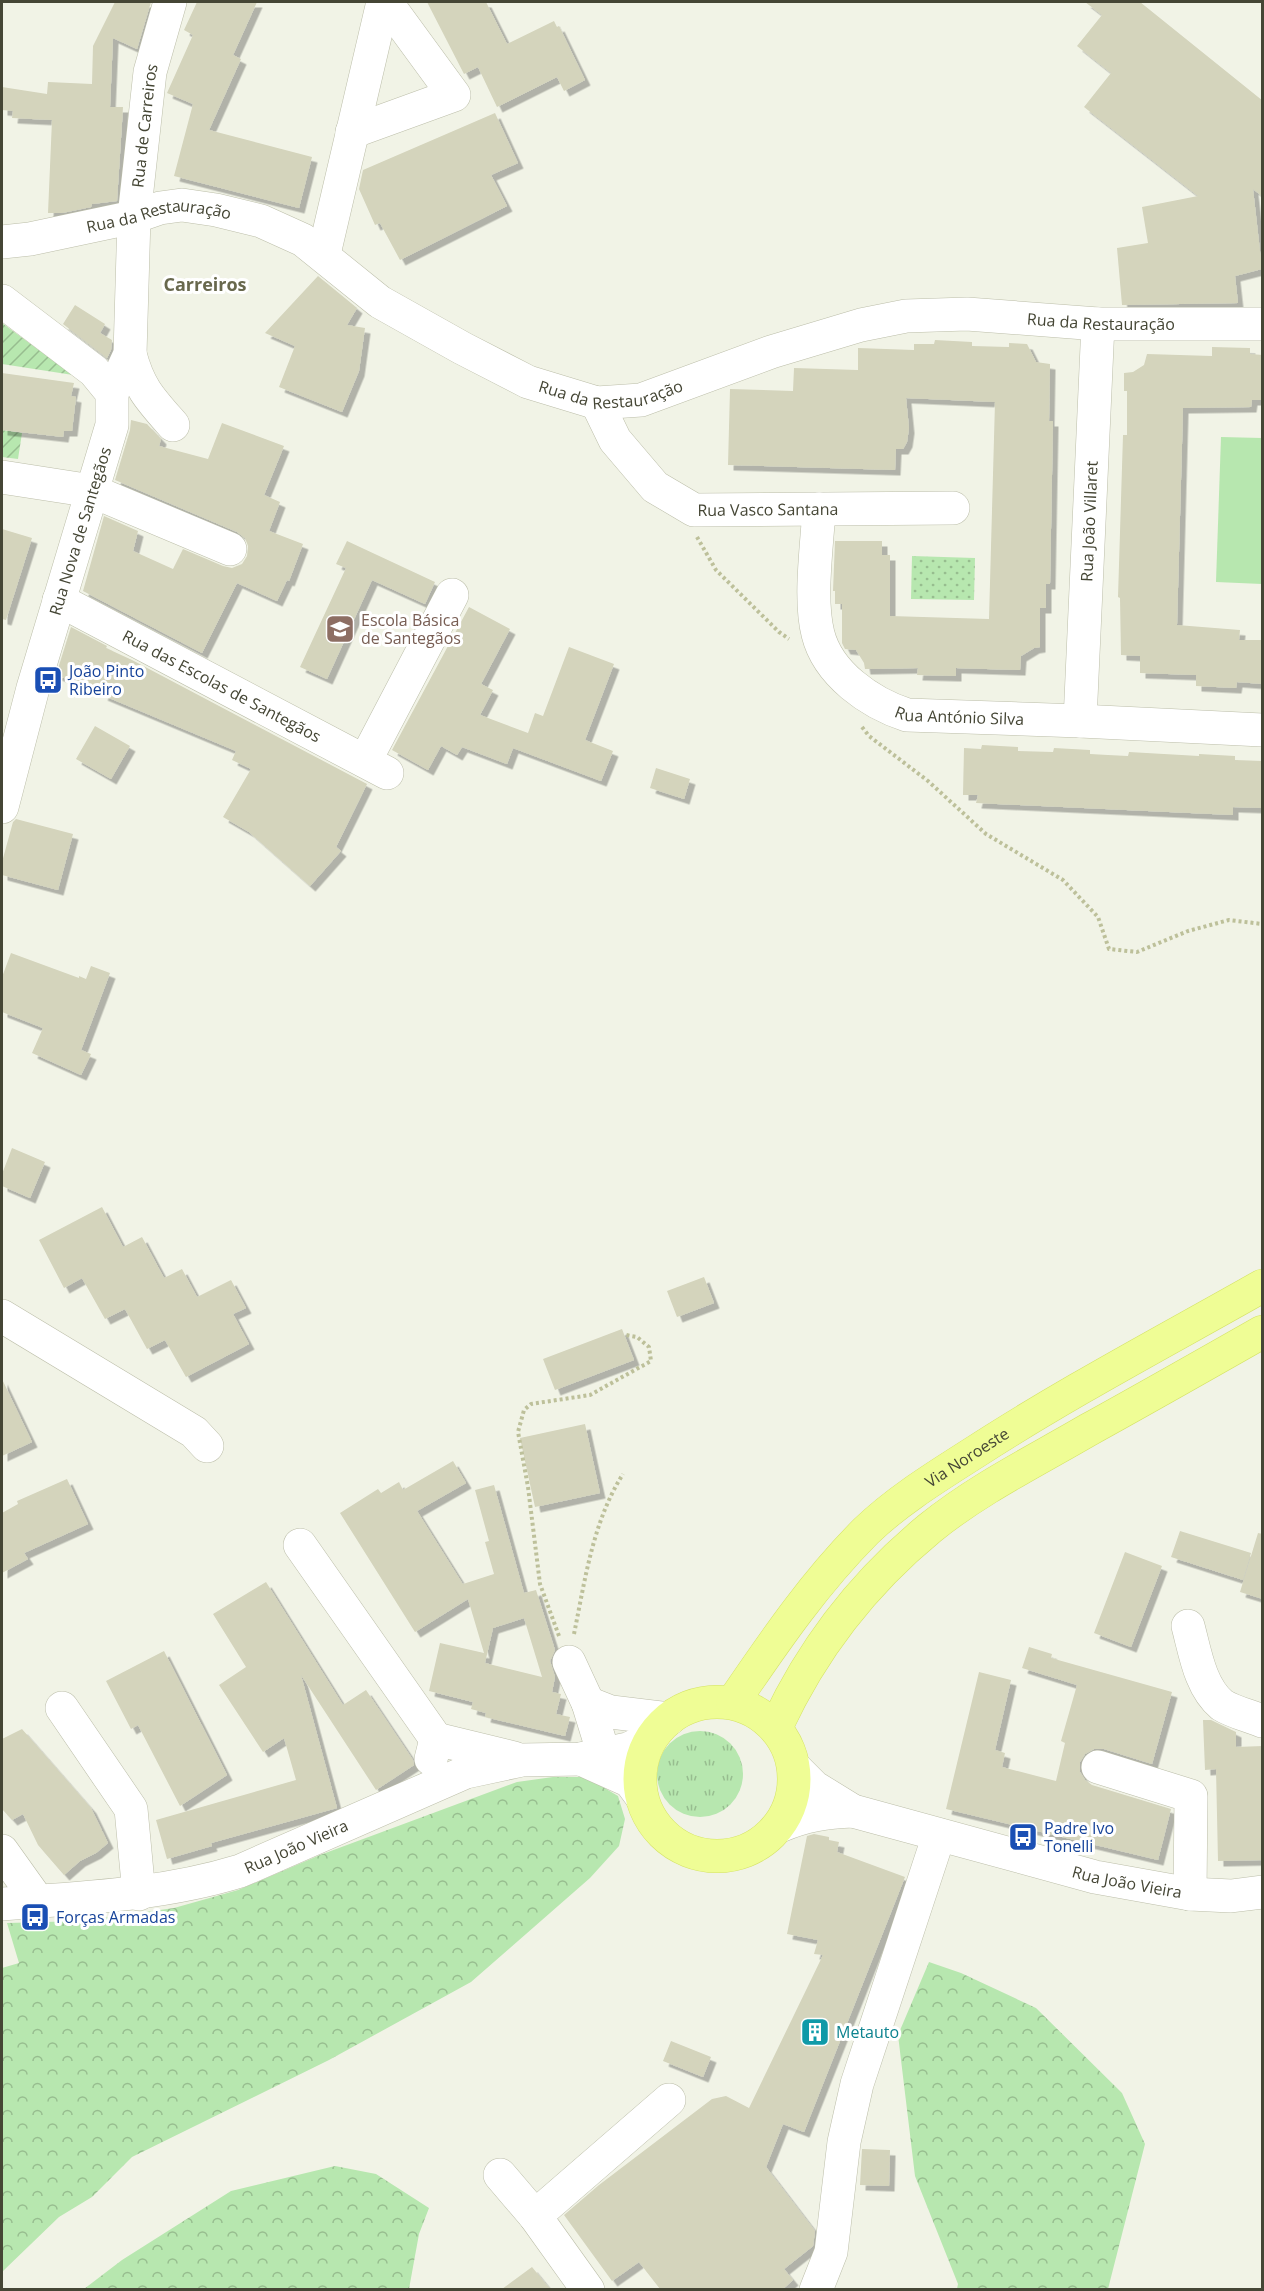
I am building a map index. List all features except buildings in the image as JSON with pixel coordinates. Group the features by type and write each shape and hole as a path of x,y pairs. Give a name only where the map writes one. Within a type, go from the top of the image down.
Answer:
{"main road":[{"name":"Via Noroeste","path":"733,1702 785,1625 823,1576 868,1529 920,1488 1012,1428 1263,1286"},
{"path":"776,1727 797,1684 835,1626 874,1580 931,1527 996,1483 1263,1332"},
{"path":"707,1701 733,1702 756,1711 776,1727 789,1749 795,1768 793,1799 780,1826 765,1840 742,1852 716,1857 691,1852 668,1839 651,1820 641,1796 640,1770 659,1729 683,1709 707,1701"}],"street":[{"name":"Rua de Carreiros","path":"112,393 130,354 134,217 150,72 170,2"},
{"path":"352,132 454,95 385,2"},
{"path":"324,254 385,2"},
{"name":"Rua da Restauração","path":"2,242 30,239 134,217 160,208 182,205 216,210 261,221 303,240 324,254 380,302 462,348 528,382 597,403 641,400 771,352 861,326 906,316 967,314 1098,324 1263,324"},
{"path":"2,301 94,371 112,393"},
{"name":"Rua João Villaret","path":"1080,721 1098,324"},
{"path":"130,354 135,376 144,393 172,424"},
{"name":"Rua Nova de Santegãos","path":"2,807 59,600 112,424 112,393"},
{"name":"Rua Vasco Santana","path":"597,403 615,440 655,487 694,510 953,508"},
{"path":"2,477 92,491 230,549"},
{"name":"Rua António Silva","path":"819,509 814,605 818,634 823,648 835,666 852,684 880,705 907,716 1080,721 1263,730"},
{"name":"Rua das Escolas de Santegãos","path":"59,600 376,767 452,595"},
{"path":"2,1316 194,1432 207,1446"},
{"path":"300,1545 436,1738 522,1760"},
{"path":"1188,1626 1200,1670 1209,1689 1223,1705 1263,1721"},
{"path":"569,1662 588,1703 593,1757"},
{"path":"588,1703 659,1729"},
{"path":"62,1708 130,1809 139,1894"},
{"name":"Rua João Vieira","path":"2,1904 139,1894 204,1882 240,1871 466,1772 522,1760 593,1757 628,1749 659,1729"},
{"path":"424,1790 436,1738"},
{"name":"Rua João Vieira","path":"593,1757 630,1781 641,1796"},
{"path":"1098,1767 1191,1796 1190,1894"},
{"name":"Rua João Vieira","path":"795,1768 814,1787 853,1811 1095,1877 1190,1894 1231,1896 1263,1892"},
{"name":"Rua João Vieira","path":"780,1826 802,1816 853,1811"},
{"path":"816,2289 831,2252 844,2142 857,2084 939,1835"},
{"path":"2,1851 36,1900"},
{"path":"535,2216 669,2100"},
{"path":"500,2175 535,2216 588,2289"}],"path":[{"path":"694,510 694,526 699,543 716,570 779,632 800,646 823,648"},
{"path":"856,720 869,736 928,781 986,834 1063,880 1098,917 1109,949 1137,952 1188,931 1229,920 1263,924"},
{"path":"569,1662 540,1584 528,1487 518,1432 524,1410 531,1404 590,1395 651,1361 649,1347 637,1337 626,1335"},
{"path":"569,1662 594,1541 612,1492 623,1474"}],"green space":[{"path":"2,323 73,375 2,364"},
{"path":"2,430 22,433 18,459 2,457"},
{"path":"1221,437 1262,438 1262,584 1216,582"},
{"path":"912,556 975,558 974,600 911,599"},
{"path":"700,1731 717,1734 731,1743 740,1757 743,1774 740,1791 731,1805 717,1814 700,1817 683,1814 669,1805 660,1791 657,1774 660,1757 669,1743 683,1734"},
{"path":"553,1777 586,1777 618,1796 625,1819 619,1846 590,1878 471,1982 329,2060 132,2157 92,2197 59,2217 2,2272 2,1968 19,1963 7,1923 82,1921 174,1908 238,1890 320,1855 517,1782"},
{"path":"929,1962 961,1973 1036,2008 1122,2093 1145,2144 1108,2289 957,2289 958,2284 915,2176 898,2035"},
{"path":"335,2166 376,2174 429,2208 419,2234 409,2289 84,2289 122,2260 231,2191"}],"place":[{"name":"Escola Básica de Santegãos","path":"340,629"},
{"name":"João Pinto Ribeiro","path":"48,680"},
{"name":"Padre Ivo Tonelli","path":"1023,1837"},
{"name":"Forças Armadas","path":"35,1917"},
{"name":"Metauto","path":"815,2032"}],"district":[{"name":"Carreiros","path":"205,284"}]}
